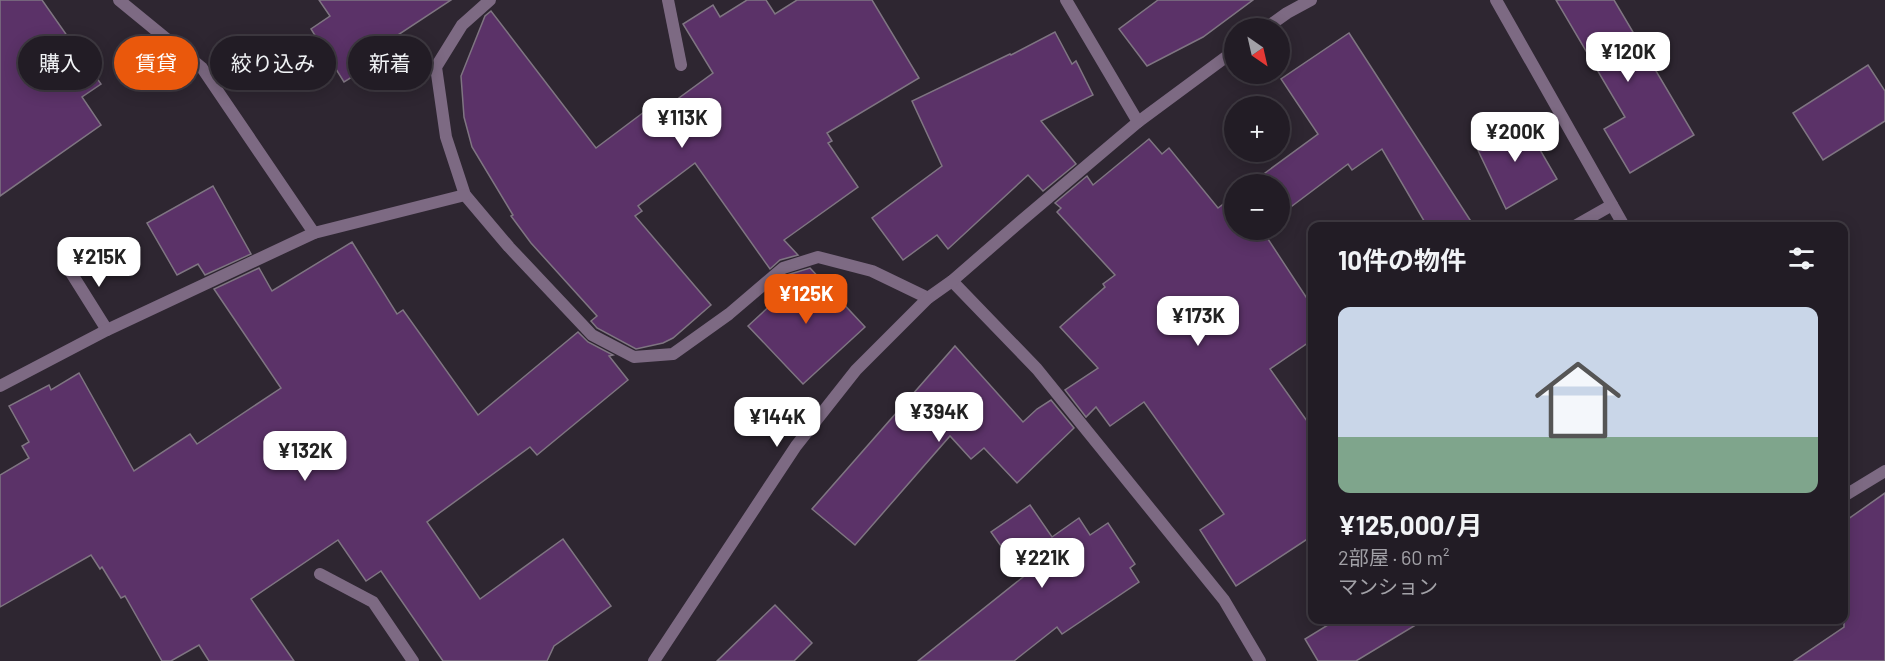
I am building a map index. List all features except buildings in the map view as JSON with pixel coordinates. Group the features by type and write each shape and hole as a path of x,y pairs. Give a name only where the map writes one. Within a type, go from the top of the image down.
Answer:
{"street":[{"path":"119,0 202,68 314,233"},
{"path":"489,0 462,25 436,67 446,137 465,195 509,247 592,335 634,357 673,354 729,314 783,268 818,256 872,271 928,298"},
{"path":"668,0 681,65"},
{"path":"1066,0 1138,122"},
{"path":"1280,18 1311,0"},
{"path":"1496,0 1622,222"},
{"path":"654,661 796,446 856,370 928,298 952,281 1138,122 1224,58"},
{"path":"0,386 107,330 314,233 465,195"},
{"path":"1582,222 1612,205"},
{"path":"65,263 107,330"},
{"path":"952,281 1037,369 1060,397 1224,600 1260,661"},
{"path":"1848,494 1885,471"},
{"path":"320,574 373,602 413,661"}]}
